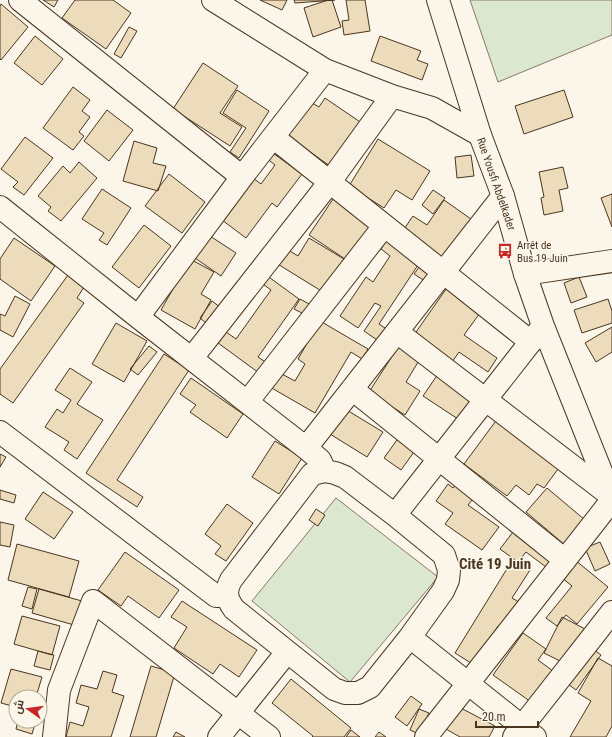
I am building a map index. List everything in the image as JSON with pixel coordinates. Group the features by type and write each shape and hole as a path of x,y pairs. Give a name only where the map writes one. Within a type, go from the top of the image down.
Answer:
{"street":[{"path":"20,0 242,177"},
{"path":"213,0 325,70 392,96 432,108 480,135"},
{"name":"Rue Yousfi Abdelkader","path":"438,0 480,135 503,196 525,274 537,334 611,498"},
{"path":"138,317 242,177 325,70"},
{"path":"192,358 329,182 392,96"},
{"path":"273,137 443,272 537,334 395,515"},
{"path":"306,448 503,196"},
{"path":"0,207 306,448 320,460 325,471"},
{"path":"248,401 384,226"},
{"path":"525,274 612,261"},
{"path":"396,332 611,498 565,560 426,737"},
{"path":"352,389 565,560"},
{"path":"0,432 216,596 226,596"},
{"path":"325,471 345,477 395,515 444,555 449,570 448,580 443,591 410,637 370,687 358,693 345,693 334,689 234,609 226,596 228,585 231,580 312,474 325,471"},
{"path":"54,737 59,690 93,601 269,737"},
{"path":"410,637 468,684 524,734 612,612"},
{"path":"219,737 287,652"}],"green space":[{"path":"470,0 612,0 612,35 498,82"},
{"path":"336,498 438,577 350,682 252,601"}],"building":[{"path":"43,0 58,0 54,7"},
{"path":"75,0 113,0 131,13 106,49 62,18"},
{"path":"260,0 287,0 282,10"},
{"path":"294,0 335,0 295,3"},
{"path":"332,0 341,27 313,37 304,8"},
{"path":"346,0 365,0 370,31 344,35 342,21 349,20"},
{"path":"1,4 28,27 1,60 0,6"},
{"path":"129,27 137,31 121,58 114,54"},
{"path":"35,36 63,59 42,85 14,63"},
{"path":"380,36 421,51 417,60 428,64 422,80 371,61"},
{"path":"203,63 238,86 220,113 242,127 230,146 173,109"},
{"path":"73,87 90,100 82,111 90,117 79,132 84,136 73,150 43,128"},
{"path":"237,90 269,111 239,158 230,152 246,128 223,113"},
{"path":"564,90 573,117 524,134 515,106"},
{"path":"325,98 366,126 330,166 286,135 309,101 319,107"},
{"path":"107,110 133,130 109,161 84,141"},
{"path":"25,137 53,158 24,195 13,187 18,182 1,169"},
{"path":"378,139 430,171 412,200 396,190 384,208 349,186"},
{"path":"134,141 157,148 153,163 166,166 158,191 123,181"},
{"path":"270,151 302,174 277,207 272,203 246,238 222,220 253,178 261,184 275,165 265,157"},
{"path":"471,155 474,176 457,178 455,157"},
{"path":"79,162 97,178 61,221 48,211 51,207 38,196 63,166 70,173"},
{"path":"563,167 568,188 559,190 563,211 544,215 541,198 544,197 539,172"},
{"path":"169,174 205,202 182,233 145,206"},
{"path":"102,189 131,208 107,245 99,240 104,233 82,219"},
{"path":"433,190 445,198 433,214 422,205"},
{"path":"612,194 612,227 601,198"},
{"path":"333,199 375,227 351,263 309,235"},
{"path":"444,200 478,224 449,265 402,232 413,216 427,225"},
{"path":"144,225 171,246 139,288 112,267"},
{"path":"210,236 236,253 221,276 195,258"},
{"path":"14,238 55,266 31,301 0,279 0,259"},
{"path":"309,238 344,259 323,292 276,263 285,248 298,256"},
{"path":"387,240 420,262 379,324 388,330 380,342 364,331 381,306 375,303 358,328 340,316 366,277 373,282 390,256 381,249"},
{"path":"190,259 214,272 201,294 211,300 195,329 161,310"},
{"path":"420,266 430,273 425,281 414,274"},
{"path":"68,275 84,287 77,298 84,303 13,403 0,394 0,369"},
{"path":"266,275 299,299 258,357 267,363 259,373 214,340 222,329 236,339 271,290 260,282"},
{"path":"579,277 587,297 571,303 564,283"},
{"path":"451,282 485,306 464,335 497,358 488,372 459,352 452,362 414,335"},
{"path":"15,296 30,304 13,337 0,330 0,314 5,316"},
{"path":"300,299 311,305 306,315 294,309"},
{"path":"608,299 612,311 612,323 582,333 574,310"},
{"path":"212,301 225,311 212,328 200,318"},
{"path":"320,321 368,349 362,359 351,352 315,413 270,387 278,372 295,381 305,364 298,359"},
{"path":"116,323 147,341 124,382 92,364"},
{"path":"612,327 612,352 596,362 585,343"},
{"path":"402,341 423,354 406,382 420,391 405,415 369,392"},
{"path":"149,346 157,352 138,375 130,369"},
{"path":"164,354 189,370 117,480 143,497 137,507 86,473"},
{"path":"70,368 92,382 77,404 103,420 77,459 64,450 69,442 45,427 57,409 63,413 71,400 55,390"},
{"path":"440,371 475,394 458,419 423,396"},
{"path":"191,378 243,414 227,438 190,412 196,405 180,394"},
{"path":"345,409 383,432 367,457 330,434"},
{"path":"498,418 561,465 544,488 537,484 529,495 516,485 507,496 464,464"},
{"path":"402,433 419,445 401,470 384,458"},
{"path":"275,441 302,458 279,494 252,477"},
{"path":"0,454 6,457 0,467"},
{"path":"460,478 479,491 468,505 499,527 482,550 445,524 453,513 436,501 448,484 453,488"},
{"path":"547,488 585,520 565,545 526,512"},
{"path":"0,490 16,495 14,503 0,499"},
{"path":"43,492 73,512 54,539 25,519"},
{"path":"227,504 253,523 226,561 215,554 221,546 205,534"},
{"path":"316,509 325,515 318,526 309,520"},
{"path":"0,522 14,525 10,547 0,545"},
{"path":"516,528 554,556 546,567 526,552 518,562 500,549"},
{"path":"600,542 610,564 595,571 585,548"},
{"path":"17,544 79,561 69,597 8,580"},
{"path":"125,552 179,590 159,618 128,596 121,606 98,590"},
{"path":"513,559 530,570 512,598 522,604 506,631 498,626 490,639 479,668 455,653"},
{"path":"575,560 608,587 577,624 566,615 557,626 546,618 572,586 562,578"},
{"path":"28,587 37,589 32,609 22,606"},
{"path":"39,589 89,603 81,627 32,613"},
{"path":"182,601 257,650 239,677 220,664 213,674 174,648 187,627 171,617"},
{"path":"22,616 60,626 52,655 14,644"},
{"path":"562,617 587,630 570,666 544,653"},
{"path":"523,633 546,649 538,660 553,671 531,702 493,675"},
{"path":"593,649 601,655 576,690 568,684"},
{"path":"38,651 54,655 50,670 34,666"},
{"path":"598,658 612,666 612,726 606,737 570,737 591,701 578,693"},
{"path":"151,666 175,673 156,737 130,737"},
{"path":"11,669 42,677 38,689 8,689 8,705 1,703"},
{"path":"103,671 117,675 112,692 124,696 111,737 66,737 70,722 83,726 89,707 76,703 81,685 97,689"},
{"path":"291,679 351,728 344,737 312,737 313,736 272,703"},
{"path":"411,696 422,704 407,726 395,717"},
{"path":"457,706 495,726 489,737 460,737 446,729"},
{"path":"419,709 429,713 419,734 410,730"},
{"path":"16,729 34,729 32,734"},
{"path":"351,730 360,737 346,737"},
{"path":"176,732 185,737 173,737"},
{"path":"379,732 386,737 375,737"}],"place":[{"name":"Arrêt de Bus 19 Juin","path":"505,251"}],"district":[{"name":"Cité 19 Juin","path":"495,564"}]}
